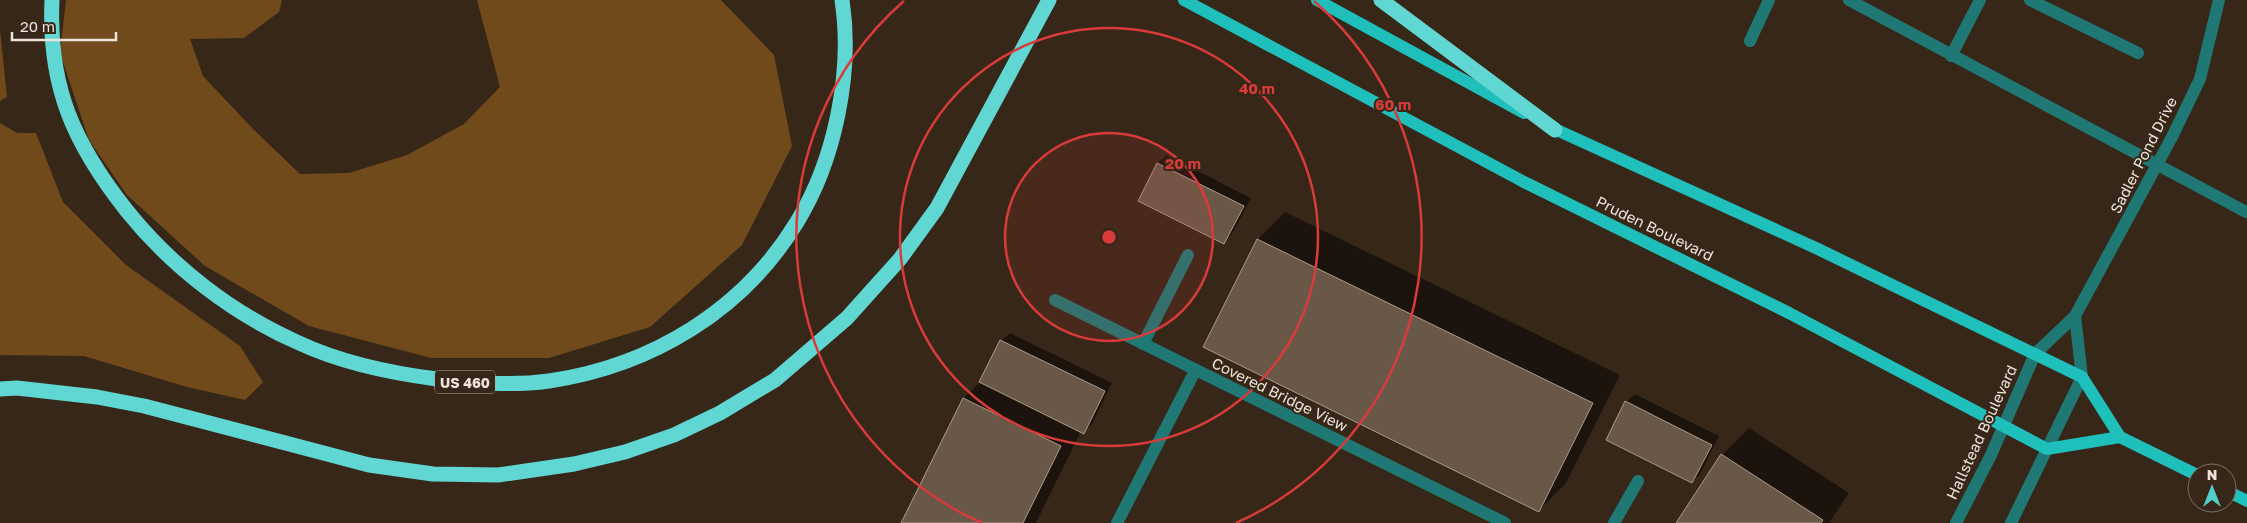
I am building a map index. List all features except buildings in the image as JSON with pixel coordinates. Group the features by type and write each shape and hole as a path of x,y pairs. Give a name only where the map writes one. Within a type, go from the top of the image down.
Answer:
{"highway":[{"name":"US 460","path":"52,0 51,30 58,82 71,124 107,185 144,232 187,273 246,316 300,344 366,366 412,376 480,383 546,382 597,372 646,355 692,330 741,292 782,247 809,203 825,165 836,123 844,65 842,0"},
{"path":"0,389 17,388 96,397 134,404 369,466 433,474 498,475 574,464 625,452 674,435 720,413 775,380 847,318 900,259 937,208 1049,0"},
{"path":"1381,0 1554,130"}],"main road":[{"name":"Pruden Boulevard","path":"1184,0 1524,182 1789,313 2047,449"},
{"path":"1317,0 1554,130 1818,249 2082,377 2120,437 2187,471"},
{"path":"2047,449 2120,437"}],"street":[{"path":"1750,40 1770,0"},
{"path":"1850,0 1951,56 2247,212"},
{"path":"1951,56 1980,0"},
{"path":"2030,0 2138,53"},
{"name":"Sadler Pond Drive","path":"2035,354 2075,316 2157,164 2200,79 2219,0"},
{"path":"1143,344 1188,255"},
{"path":"1055,300 1195,370"},
{"path":"2011,523 2082,377 2075,316"},
{"name":"Hallstead Boulevard","path":"1956,523 2004,426 2035,354"},
{"name":"Covered Bridge View","path":"1117,523 1195,370 1504,523"},
{"path":"1614,523 1638,481"}],"shaded area":[{"path":"66,0 282,0 279,12 244,38 190,39 203,76 253,129 300,174 349,173 407,155 464,124 500,87 477,0 721,0 774,55 792,146 742,245 650,327 549,358 431,358 309,326 205,266 127,195 89,140 60,53"},
{"path":"0,30 7,97 0,101"},
{"path":"0,123 17,133 36,133 63,202 126,265 240,346 263,382 245,400 187,387 84,356 0,355"}]}
